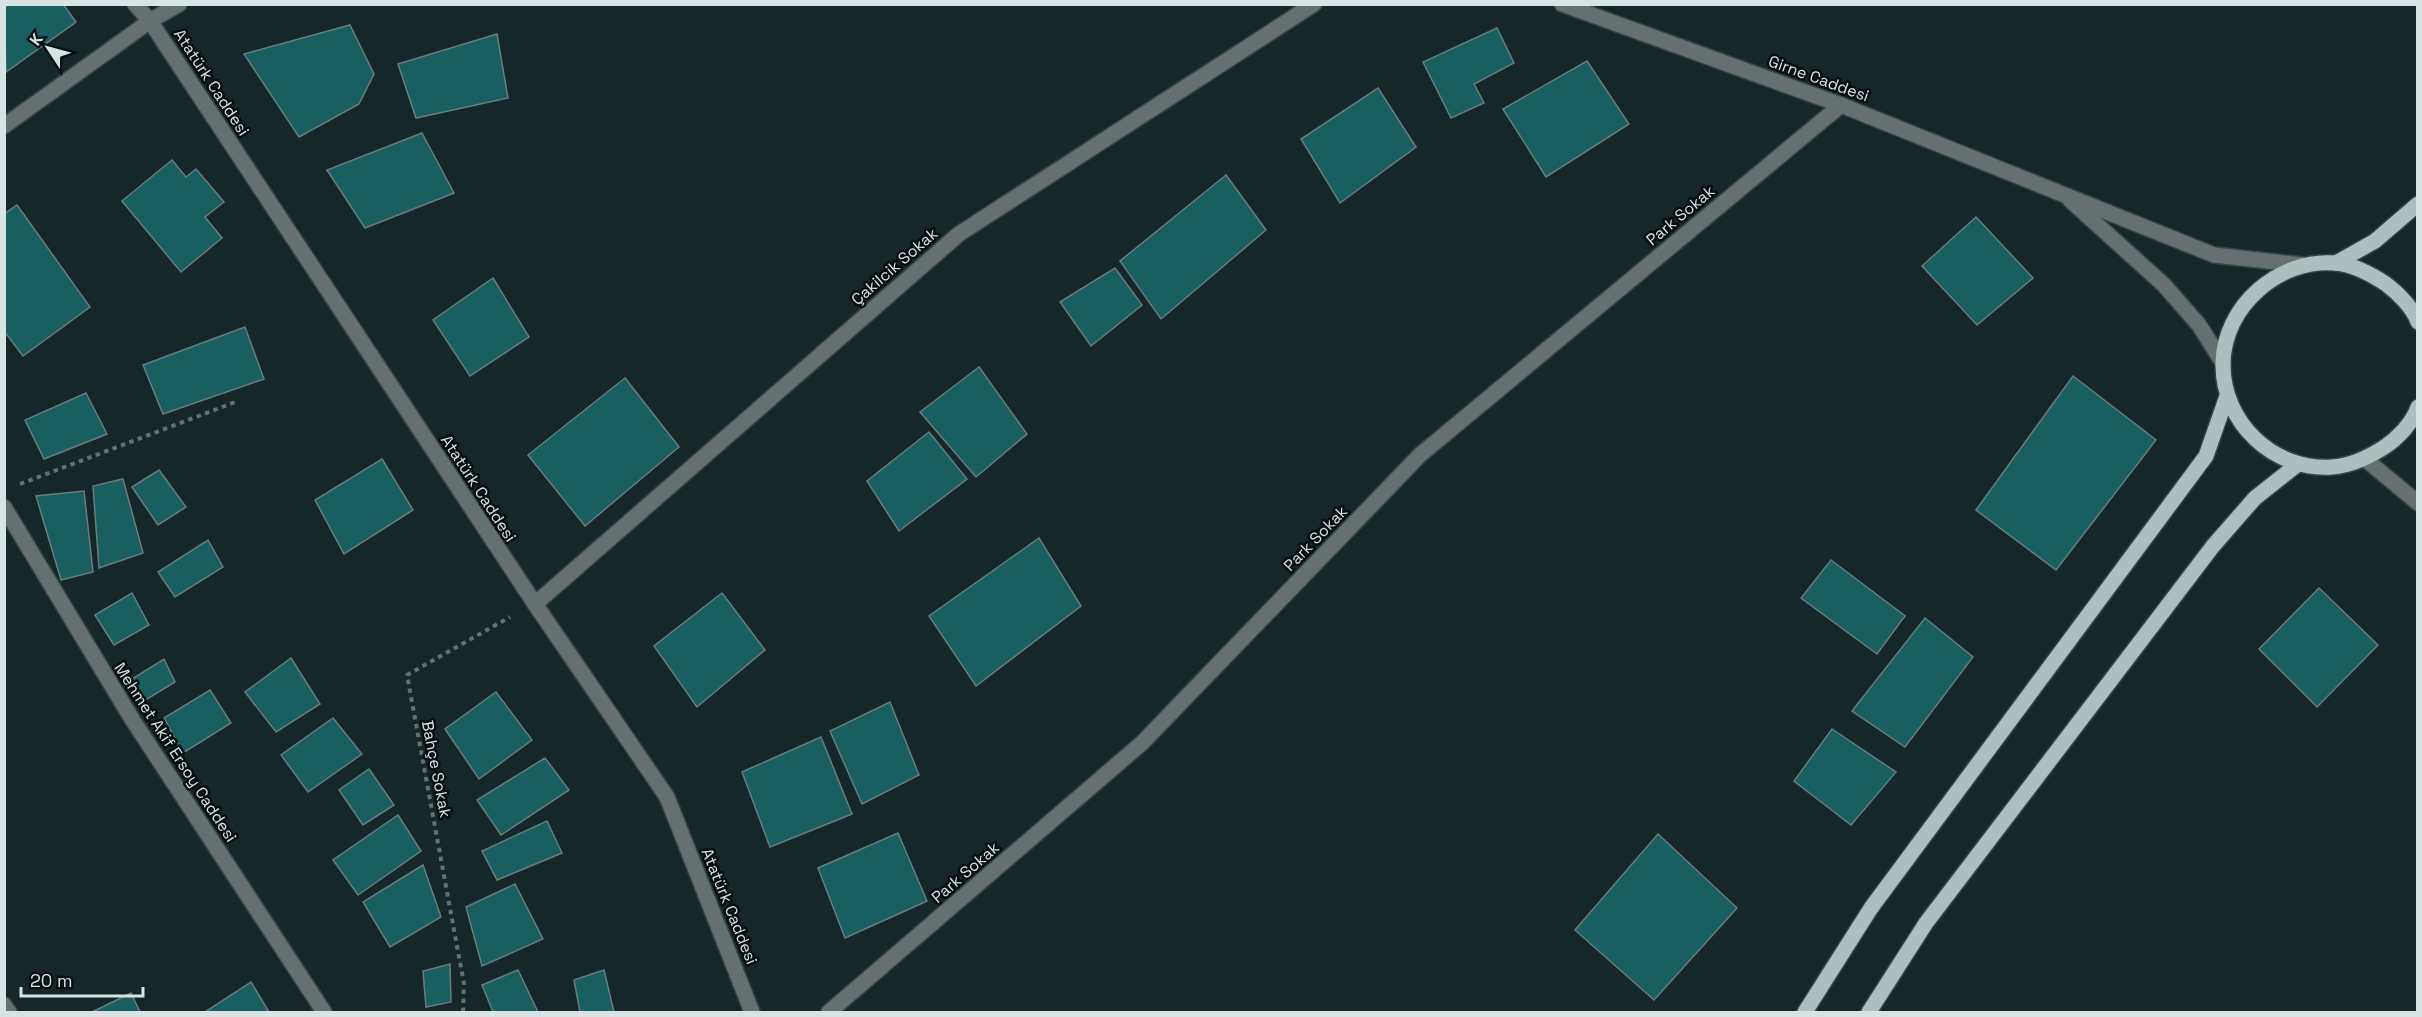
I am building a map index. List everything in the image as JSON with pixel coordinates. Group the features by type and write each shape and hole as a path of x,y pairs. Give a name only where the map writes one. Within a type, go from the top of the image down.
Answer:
{"main road":[{"path":"2336,263 2376,241 2418,204"},
{"path":"2417,318 2396,291 2369,272 2336,263 2303,265 2272,278 2247,300 2230,329 2223,363 2227,396 2243,427 2268,450 2298,464 2332,467 2365,459 2394,441 2418,408"},
{"path":"1805,1012 1871,908 2206,456 2227,396"},
{"path":"1869,1012 1926,923 2213,546 2255,498 2298,464"}],"street":[{"name":"Atatürk Caddesi","path":"135,4 150,21 535,604 667,797 752,1012"},
{"path":"4,126 150,21 179,4"},
{"name":"Çakilcik Sokak","path":"535,604 959,234 1314,4"},
{"name":"Girne Caddesi","path":"1562,4 1841,105 2214,255 2303,265"},
{"name":"Park Sokak","path":"829,1012 1142,743 1420,455 1841,105"},
{"name":"Girne Caddesi","path":"2061,192 2164,285 2199,325 2223,363"},
{"path":"2365,459 2418,503"},
{"name":"Mehmet Akif Ersoy Caddesi","path":"4,507 132,719 324,1012"},
{"path":"4,1005 9,1012"}],"path":[{"path":"16,486 238,401"},
{"name":"Bahçe Sokak","path":"463,1012 464,984 406,675 535,604"}],"building":[{"path":"9,4 63,4 76,22 6,72 4,8"},
{"path":"350,25 374,74 359,104 299,137 244,54"},
{"path":"1497,28 1514,63 1474,84 1484,103 1451,118 1423,62"},
{"path":"497,34 508,98 416,118 398,64"},
{"path":"1587,61 1629,124 1546,177 1503,109"},
{"path":"1378,88 1416,147 1340,203 1301,139"},
{"path":"422,133 454,193 365,228 327,170"},
{"path":"172,160 186,177 196,169 224,202 205,217 222,238 181,272 122,201"},
{"path":"1226,175 1266,230 1161,319 1120,261"},
{"path":"17,205 90,307 23,356 4,331 4,214"},
{"path":"1976,217 2033,278 1977,325 1922,266"},
{"path":"1115,268 1142,305 1091,346 1060,302"},
{"path":"493,278 529,337 470,376 433,320"},
{"path":"245,327 264,379 163,414 143,365"},
{"path":"979,367 1027,434 976,477 920,412"},
{"path":"2073,376 2156,440 2056,570 1976,510"},
{"path":"625,378 679,447 585,526 528,455"},
{"path":"86,393 107,434 44,459 25,420"},
{"path":"929,432 967,479 899,531 867,481"},
{"path":"382,459 413,510 344,554 315,500"},
{"path":"159,470 186,507 158,525 132,487"},
{"path":"123,479 143,553 99,568 93,486"},
{"path":"84,491 93,572 61,580 36,496"},
{"path":"1039,538 1081,606 976,686 929,616"},
{"path":"208,540 223,567 175,597 158,572"},
{"path":"1831,560 1905,616 1877,654 1801,598"},
{"path":"2319,588 2378,645 2317,707 2259,649"},
{"path":"132,593 149,625 114,645 95,615"},
{"path":"722,593 765,650 697,707 654,646"},
{"path":"1925,618 1973,657 1905,747 1852,711"},
{"path":"291,658 320,704 276,732 245,692"},
{"path":"164,659 175,682 144,701 132,679"},
{"path":"210,690 231,723 183,753 164,718"},
{"path":"496,692 532,740 479,779 445,729"},
{"path":"890,702 919,775 862,804 830,731"},
{"path":"333,718 362,754 308,792 281,755"},
{"path":"1832,729 1896,772 1851,825 1794,781"},
{"path":"821,737 852,814 770,847 742,772"},
{"path":"545,758 569,790 501,835 477,800"},
{"path":"369,769 394,805 363,825 339,790"},
{"path":"398,815 421,851 358,895 333,860"},
{"path":"547,821 562,853 497,880 482,851"},
{"path":"898,833 927,901 845,938 818,868"},
{"path":"1658,834 1737,908 1654,1000 1575,930"},
{"path":"423,865 441,917 390,947 363,902"},
{"path":"515,884 543,939 482,966 466,907"},
{"path":"450,964 451,1002 426,1007 423,971"},
{"path":"518,970 538,1012 493,1012 482,985"},
{"path":"604,970 614,1012 580,1012 574,980"},
{"path":"251,982 269,1012 205,1012"},
{"path":"131,993 140,1012 92,1012"}]}
